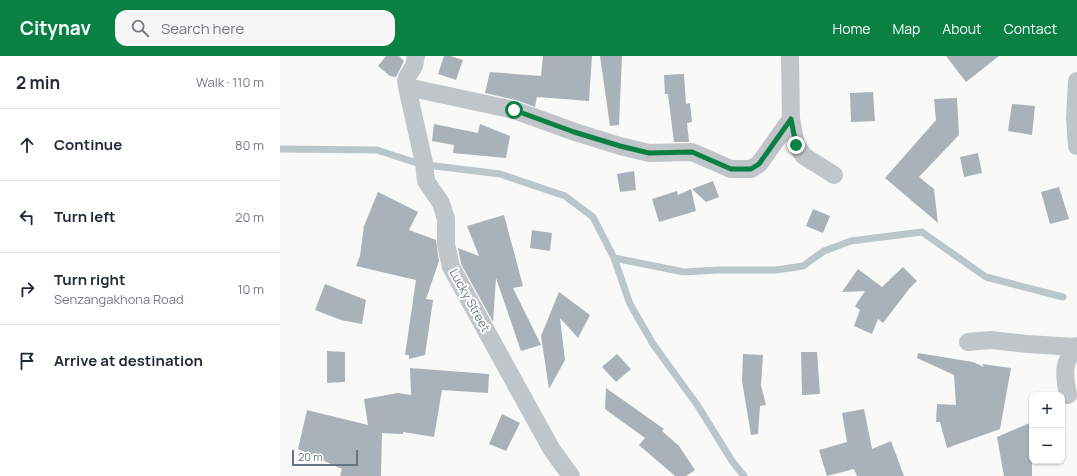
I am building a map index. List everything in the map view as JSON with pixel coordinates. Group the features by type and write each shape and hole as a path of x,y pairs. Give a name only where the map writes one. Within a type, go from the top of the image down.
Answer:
{"street":[{"path":"416,56 415,64 407,76 407,86 514,110 574,132 649,153 692,152 731,169 751,169 759,164 791,119"},
{"path":"790,56 791,119 796,145 804,156 834,174"},
{"path":"1077,81 1075,118 1077,146"},
{"name":"Lucky Street","path":"407,86 424,163 426,181 441,203 446,219 446,244 451,267 552,450 571,476"},
{"path":"968,342 991,340 1076,346 1067,361 1064,375 1068,395"}],"building":[{"path":"386,56 399,56 404,61 396,77 390,76 378,66"},
{"path":"444,56 450,56 463,60 456,80 438,74"},
{"path":"543,56 592,56 589,101 537,97 535,107 516,100 485,93 490,72 541,76"},
{"path":"600,56 622,56 619,125 610,126"},
{"path":"946,56 999,56 966,82"},
{"path":"684,74 686,104 690,103 692,122 687,123 689,142 674,142 668,94 665,94 664,75"},
{"path":"873,92 875,121 851,122 850,93"},
{"path":"957,98 959,135 919,177 934,189 938,223 885,178 936,120 934,99"},
{"path":"1012,104 1035,106 1032,135 1008,131"},
{"path":"434,124 478,133 480,124 510,136 506,158 453,153 454,145 432,141"},
{"path":"978,153 982,173 964,177 960,157"},
{"path":"634,171 636,190 620,192 617,174"},
{"path":"713,181 719,197 706,202 692,189"},
{"path":"1059,187 1069,219 1050,224 1041,192"},
{"path":"691,189 696,211 659,222 652,199 677,191 678,195"},
{"path":"378,192 418,212 409,230 436,240 439,261 426,299 433,300 425,355 409,359 409,355 405,355 416,280 356,266 360,256 364,226"},
{"path":"813,209 830,216 823,233 806,226"},
{"path":"504,215 523,286 513,288 541,345 521,351 496,278 493,322 461,264 458,248 479,256 467,226"},
{"path":"532,230 552,233 550,251 530,248"},
{"path":"903,267 917,281 883,323 878,319 872,334 854,326 860,310 855,306 865,291 842,292 858,269 882,287"},
{"path":"325,284 366,300 362,324 341,320 315,310"},
{"path":"559,292 590,315 578,338 560,318 565,360 549,389 541,336"},
{"path":"327,351 345,352 345,382 327,383"},
{"path":"801,352 817,352 820,394 802,395"},
{"path":"918,353 973,362 984,367 982,364 1011,368 1000,429 947,448 940,422 936,422 937,404 956,405 954,375 917,358"},
{"path":"617,354 631,369 616,382 602,367"},
{"path":"743,354 763,355 761,385 766,405 760,406 758,434 751,435 742,381"},
{"path":"410,368 489,374 488,393 442,390 434,437 403,432 403,434 382,433 381,476 340,476 342,469 298,449 307,410 368,425 364,399 398,393 411,395"},
{"path":"606,388 664,429 662,431 679,446 695,470 686,476 675,476 639,445 645,438 605,409"},
{"path":"864,409 872,449 891,441 904,476 857,476 854,469 827,476 819,450 847,442 842,413"},
{"path":"502,414 520,423 506,451 489,444"},
{"path":"1029,423 1029,464 1032,464 1032,476 1004,476 997,437"}],"waterway":[{"path":"280,149 377,150 420,164"},
{"path":"427,165 500,174 565,196 593,217 614,258 630,304 653,344 698,406 732,461 744,476"},
{"path":"614,258 684,272 718,270 776,270 803,266 824,251 851,241 922,232 986,277 1063,297"}],"route":[{"path":"514,110 574,132 620,146 649,153 692,152 731,169 751,169 759,164 791,119 796,145"}]}
